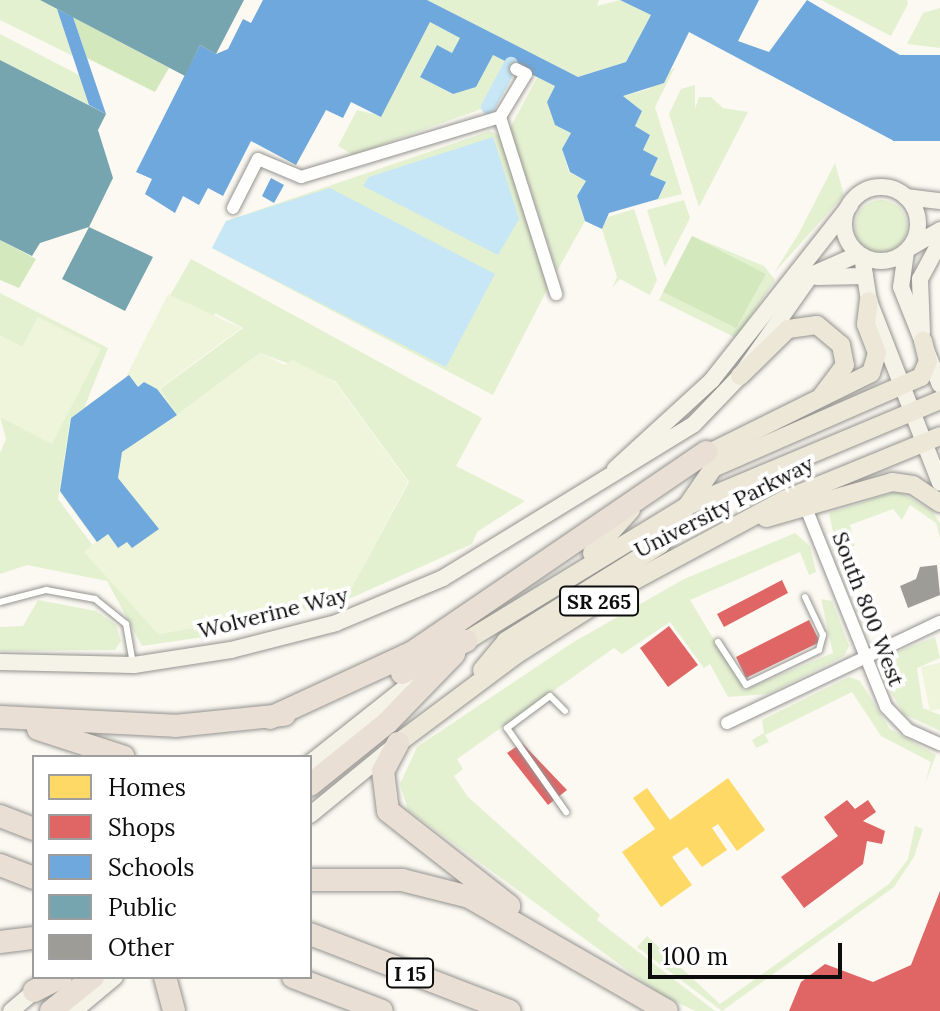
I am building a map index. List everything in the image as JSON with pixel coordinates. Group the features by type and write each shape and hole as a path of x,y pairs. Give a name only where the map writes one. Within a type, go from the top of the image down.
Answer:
{"highway":[{"path":"270,718 413,652 706,452"},
{"path":"0,718 175,726 270,718 361,692 466,641"},
{"path":"312,783 388,722 466,641"},
{"path":"0,718 118,755"},
{"path":"398,743 383,771 388,811 541,932"},
{"path":"0,816 32,828"},
{"path":"0,865 32,877"},
{"path":"312,880 402,880 469,897 541,932 667,1011"},
{"name":"I 15","path":"312,935 510,1011"},
{"path":"0,942 32,938"},
{"path":"51,1011 91,979"},
{"path":"166,979 174,1011"},
{"name":"I 15","path":"298,979 382,1011"}],"main road":[{"path":"581,566 642,499 706,452 845,392 875,369 865,276 860,255 844,229 850,205 879,187 905,196 940,201"},
{"path":"468,688 506,641 661,544 705,476 725,461 902,387 926,372 932,344 901,287 908,250 919,226 905,196"},
{"name":"Wolverine Way","path":"615,469 712,380 850,205"},
{"path":"860,255 884,262 940,230"},
{"path":"940,242 920,279 940,385"},
{"name":"Wolverine Way","path":"0,662 134,665 231,650 357,616 443,578 615,469 667,444 740,376 805,282 827,263 860,255"},
{"path":"805,282 841,271 865,276"},
{"path":"869,301 912,411 932,439 940,483"},
{"path":"740,376 791,327 827,330 841,345 845,365 833,388 801,409"},
{"name":"SR 265","path":"912,411 940,400"},
{"name":"University Parkway","path":"312,761 466,641 581,566 687,506 912,411"},
{"name":"University Parkway","path":"312,813 468,688 611,594 736,525 932,439"},
{"path":"736,525 892,482 913,485 940,503"},
{"path":"74,1011 113,979"},
{"path":"11,1011 43,984"}],"street":[{"path":"233,208 258,159 301,177 500,117 526,74 516,69"},
{"path":"500,117 556,294"},
{"name":"South 800 West","path":"806,508 891,716 940,744"},
{"path":"727,723 940,622"}],"lane":[{"path":"0,602 46,590 95,599 126,624 134,665"},
{"path":"718,642 746,685 819,650 823,635 805,597"},
{"path":"565,711 550,696 507,728 566,812"}],"green space":[{"path":"0,0 40,0 57,9 73,56 0,20"},
{"path":"427,0 599,0 597,6 620,0 651,15 626,62 578,77"},
{"path":"821,0 907,0 908,4 891,36"},
{"path":"940,8 940,48 907,44 923,13"},
{"path":"73,17 169,68 155,92 87,58"},
{"path":"430,22 460,38 452,53 437,45 420,76 452,94 476,87 493,55 509,63 484,108 353,155 338,146 357,110 381,116"},
{"path":"0,34 79,75 89,105 0,60"},
{"path":"675,67 655,107 682,194 658,200 666,183 650,175 658,159 643,150 650,135 635,126 642,111 623,96 649,89"},
{"path":"538,76 555,86 547,102 555,125 571,133 562,149 569,172 586,181 577,196 585,221 557,271 510,128"},
{"path":"695,85 695,109 699,97 711,97 723,108 748,112 699,207 669,114 681,89"},
{"path":"490,131 500,136 548,288 493,395 212,248 226,221"},
{"path":"835,163 844,195 774,273 799,233"},
{"path":"684,200 690,218 665,267 647,210"},
{"path":"881,200 899,208 907,226 899,244 881,252 863,244 855,226 863,208"},
{"path":"634,209 657,280 650,295 620,279 612,288 617,277 602,229 608,217"},
{"path":"692,236 764,266 775,280 736,338 659,300"},
{"path":"692,236 766,274 736,328 663,292"},
{"path":"0,240 36,259 19,288 0,280"},
{"path":"191,259 482,418 456,466 525,501 477,532 472,544 351,598 217,635 142,646 107,581 27,565 0,574 0,453 6,439 0,417 53,443 22,347 0,336 0,293 108,348 65,456 58,499 159,634 284,611 352,587 409,482 335,381 260,353 177,415 160,389 243,328 215,313 200,342 156,320"},
{"path":"168,294 241,328 160,388 177,415 260,353 285,365 293,360 334,381 408,482 352,587 269,615 158,634 84,552 96,542 59,491 70,418 126,377"},
{"path":"38,317 101,349 52,444 0,417 0,336 22,347"},
{"path":"898,491 932,511 940,523 940,538 936,523 910,505 902,520 893,509 850,525 855,546 837,551 829,513"},
{"path":"795,533 810,546 816,572 809,575 800,552 690,600 744,690 833,653 821,599 832,601 849,646 844,656 768,694 728,697 710,664 704,668 670,622 622,654 614,648 457,759 463,769 454,776 468,797 600,915 597,920 715,1011 695,1011 660,994 408,810 400,784 417,747 572,643 684,579"},
{"path":"38,600 96,611 116,625 121,641 115,650 0,651 0,627 23,626"},
{"path":"935,637 940,658 917,668 923,708 940,715 940,731 904,714 880,674 890,655"},
{"path":"940,663 940,709 930,711 921,667"},
{"path":"849,677 860,681 890,729 936,755 925,784 931,762 881,736 852,692 765,735 769,742 756,748 752,740 764,733 762,720"},
{"path":"915,826 923,829 914,857 894,887 722,1011 637,947 647,936 720,1004 889,884 908,859"}],"water":[{"path":"493,137 519,219 498,255 363,186 369,177"},
{"path":"330,188 495,274 446,367 212,248 226,221"}],"building: Homes":[{"path":"728,778 765,830 737,851 718,824 712,828 727,850 702,867 687,847 672,857 692,885 661,907 622,852 655,829 633,798 647,788 670,820"}],"building: Shops":[{"path":"782,580 788,593 724,627 717,614"},
{"path":"809,620 820,642 746,678 736,657"},
{"path":"669,626 698,665 668,687 640,648"},
{"path":"522,743 567,790 548,805 507,753"},
{"path":"847,800 855,809 868,800 876,812 863,821 885,831 882,844 867,841 863,864 804,908 781,877 838,836 824,817"},
{"path":"940,891 940,1011 789,1011 801,982 825,964 873,982 911,965"}],"building: Schools":[{"path":"263,0 427,0 578,77 626,62 651,15 620,0 759,0 738,41 769,52 807,0 900,55 940,55 940,141 894,141 689,32 664,83 623,96 642,111 635,126 650,135 643,150 658,158 650,175 666,182 658,199 609,213 602,229 585,221 577,196 586,181 570,172 562,149 571,133 555,125 547,102 555,86 493,55 476,87 453,94 420,77 437,45 452,53 460,38 430,22 381,117 351,102 343,118 326,110 296,165 251,141 223,196 208,188 199,205 183,196 175,213 145,194 152,179 136,172 200,45 216,54 228,49 243,19 251,23"},
{"path":"57,9 73,17 106,114 89,105"},
{"path":"271,178 284,185 274,203 262,196"},
{"path":"129,375 138,387 144,382 157,389 177,415 122,452 118,478 159,529 132,548 127,542 118,548 108,534 97,542 60,491 71,418"}],"building: Public":[{"path":"40,0 244,0 216,54 200,45 185,76"},
{"path":"0,60 106,114 98,130 113,178 89,227 40,243 32,256 0,240"},
{"path":"89,227 153,257 125,311 62,279"}],"building: Other":[{"path":"937,565 940,595 908,608 900,586 916,579 920,567"}],"waterway":[{"path":"488,107 511,64"}]}
